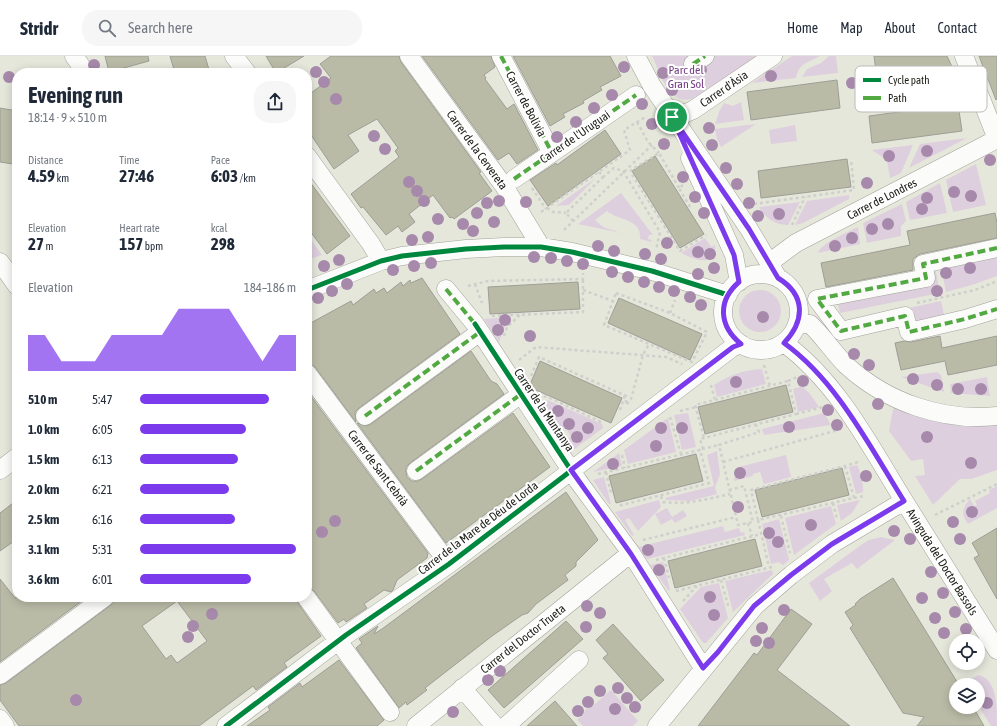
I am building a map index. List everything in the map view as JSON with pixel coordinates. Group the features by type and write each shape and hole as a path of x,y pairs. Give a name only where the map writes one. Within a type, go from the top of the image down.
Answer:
{"street":[{"path":"74,56 82,68"},
{"path":"234,56 243,68"},
{"name":"Carrer de la Cervereta","path":"409,56 504,186 541,247"},
{"name":"Carrer de Bolívia","path":"501,56 552,153"},
{"path":"636,56 652,86 749,229 778,278"},
{"name":"Carrer d'Àsia","path":"672,117 693,110 773,56"},
{"path":"964,56 968,66"},
{"name":"Carrer de l'Uruguai","path":"514,179 636,95"},
{"path":"986,112 997,139"},
{"path":"672,117 734,255 733,288"},
{"name":"Carrer de Londres","path":"769,263 796,243 997,139"},
{"path":"312,163 371,244 381,261"},
{"path":"312,288 381,261 448,250 504,247 541,247 572,252 733,288"},
{"path":"997,248 923,264 926,278 816,299 840,331 905,316 909,332 964,319 997,308"},
{"path":"0,262 12,279"},
{"path":"758,274 778,278 786,283 796,297 799,306 798,323 792,334 784,343 774,348 762,350 751,349 732,337 726,327 724,305 733,288 748,277 758,274"},
{"name":"Carrer de la Muntanya","path":"447,290 481,324 521,394 571,470 636,547 703,668"},
{"path":"798,323 810,324 822,335 845,364 879,390 901,401 926,410 952,415 984,417 997,416"},
{"path":"365,416 481,324"},
{"name":"Avinguda del Doctor Bassols","path":"784,343 801,356 833,391 864,437 997,650"},
{"name":"Carrer de la Mare de Déu de Lorda","path":"226,726 338,641 448,564 733,347 741,344"},
{"name":"Carrer de Sant Cebrià","path":"312,380 448,564"},
{"path":"416,471 521,394"},
{"path":"0,470 12,462"},
{"path":"657,726 754,606 791,575 832,544 904,501"},
{"name":"Carrer del Doctor Trueta","path":"416,726 636,547"},
{"path":"0,675 97,602"},
{"path":"310,602 390,712"},
{"path":"506,726 579,660"},
{"path":"462,688 495,726"},
{"path":"0,719 5,726"}],"path":[{"path":"538,214 630,150 624,130 647,116"},
{"path":"637,122 644,136 659,153 691,208"},
{"path":"564,230 623,171 652,145"},
{"path":"659,153 631,170 631,172 680,251 707,234 703,228"},
{"path":"753,204 854,190 851,159"},
{"path":"566,213 614,168 623,171 660,232 656,250"},
{"path":"599,172 603,177"},
{"path":"679,188 684,185"},
{"path":"635,190 640,187"},
{"path":"790,227 805,197"},
{"path":"547,208 553,212 566,213 573,221"},
{"path":"660,232 666,229"},
{"path":"481,324 520,315 584,312 582,272"},
{"path":"447,290 488,281 582,279"},
{"path":"475,284 483,304"},
{"path":"583,290 613,301"},
{"path":"616,293 670,314 706,332 692,362 604,325 616,293"},
{"path":"670,314 675,300"},
{"path":"503,338 507,327 520,315"},
{"path":"625,395 626,406 631,399 643,355 649,344"},
{"path":"518,361 536,347 666,356 685,365"},
{"path":"673,360 675,355"},
{"path":"530,378 539,357 625,395"},
{"path":"764,366 770,386"},
{"path":"682,410 696,407 695,405 788,381 798,376"},
{"path":"788,381 796,414"},
{"path":"712,388 715,400"},
{"path":"624,416 620,411 625,395"},
{"path":"541,398 546,396 610,426"},
{"path":"696,407 704,438"},
{"path":"614,507 709,484 700,439 825,407"},
{"path":"670,414 681,454"},
{"path":"594,475 719,445 759,432 756,425"},
{"path":"723,462 839,430"},
{"path":"719,445 738,525 753,522 744,486"},
{"path":"621,450 625,468"},
{"path":"729,490 744,486 751,490 858,462"},
{"path":"845,466 854,498"},
{"path":"606,472 612,500"},
{"path":"935,515 997,484"},
{"path":"751,490 768,567"},
{"path":"661,496 663,502 673,504 690,503 730,494"},
{"path":"758,520 864,496"},
{"path":"833,503 839,525"},
{"path":"781,516 792,559"},
{"path":"636,547 736,517"},
{"path":"748,523 752,536"},
{"path":"656,560 761,534"},
{"path":"664,558 671,585"},
{"path":"673,591 772,567"},
{"path":"721,580 729,610"},
{"path":"682,602 699,585"}],"green space":[{"name":"Parc del Gran Sol","path":"652,56 758,56 692,99 684,100 677,97 666,86"},
{"path":"792,56 820,56 802,66 797,73 796,78 752,83"},
{"path":"829,56 836,56 838,73 802,77 807,69 821,63"},
{"path":"741,102 744,120 715,124 724,103 733,106"},
{"path":"756,124 721,147 717,139 715,129"},
{"path":"795,125 797,141 771,144 769,130"},
{"path":"967,138 909,168 920,144"},
{"path":"913,145 901,173 890,178 887,161 872,150"},
{"path":"976,164 986,205 953,212 946,180"},
{"path":"596,178 569,205 556,206"},
{"path":"940,183 947,213 910,220 906,202"},
{"path":"621,193 653,235 649,235 648,239 652,240 651,242 640,239 640,232 633,224 607,211 595,220 603,227 621,233 578,224"},
{"path":"849,195 849,199 803,223 795,225 807,201"},
{"path":"800,202 788,225 779,224 771,220 759,207"},
{"path":"902,204 906,221 901,226 901,236 867,243 863,223"},
{"path":"858,227 860,244 818,253 824,245"},
{"path":"705,238 711,247 715,245 712,257 708,260 692,258 681,253"},
{"path":"312,241 322,255 312,258"},
{"path":"997,248 997,276 946,292 940,261"},
{"path":"934,262 940,293 840,313 836,296 925,278"},
{"path":"760,290 775,296 781,311 775,326 760,332 745,326 739,311 745,296"},
{"path":"941,301 946,324 909,332 904,316 835,324"},
{"path":"511,317 504,328 499,342 484,319"},
{"path":"762,369 766,384 717,397 714,385 720,381 737,374"},
{"path":"937,372 941,375 944,392 901,377"},
{"path":"987,377 990,396 951,393 950,384"},
{"path":"802,386 819,407 798,412 793,389"},
{"path":"548,400 602,424 603,428 573,450 566,440 571,437 565,426 559,429 545,408"},
{"path":"894,404 997,421 997,470 971,479 960,479 933,505 915,476 925,475 923,459 911,461 889,431"},
{"path":"688,413 696,447 682,450 674,415"},
{"path":"824,413 831,425 764,435 762,429"},
{"path":"668,418 676,452 628,464 624,450"},
{"path":"717,451 720,474 715,488 717,494 690,501 666,500 665,498 714,486 707,455"},
{"path":"619,453 622,466 593,472"},
{"path":"786,455 791,477 764,484 760,472 753,474 753,476 734,481 735,473 739,467"},
{"path":"857,465 862,478 863,492 856,494 849,467"},
{"path":"604,477 611,504 609,504 593,480"},
{"path":"997,486 997,508 968,524 963,514 967,502 970,499 974,506 977,505 975,501 990,493 989,490"},
{"path":"659,500 661,507 638,531 629,518 625,520 634,535 632,536 615,512"},
{"path":"860,500 852,513 841,521 837,505"},
{"path":"831,506 836,524 794,555 785,518"},
{"path":"667,508 672,517 683,510 687,516 675,523 672,519 661,525 655,514"},
{"path":"779,519 789,560 783,565 779,562 771,564 762,524"},
{"path":"723,526 725,532 739,528 741,533 744,532 745,535 647,559 638,547"},
{"path":"881,537 895,540 857,569 852,563 824,579 832,591 820,601 809,583 861,545 869,540"},
{"path":"663,562 670,590 668,590 650,565"},
{"path":"772,570 773,574 733,612 725,581"},
{"path":"719,583 728,618 706,643 703,643 680,609 701,587"},
{"path":"978,675 984,677 989,681 992,687 995,694 997,726 991,726 984,714 985,714 985,678 973,678"},
{"path":"611,690 638,721 633,726 583,726 577,720 583,715 585,710"}],"building":[{"path":"105,56 148,56 149,61 124,68 108,68"},
{"path":"170,56 205,56 209,68 174,68"},
{"path":"266,56 304,56 284,68 273,68"},
{"path":"331,56 399,56 401,62 481,172 479,173 492,191 454,219 452,217 450,218 433,195 409,214 415,222 402,232 398,226 386,235 363,207 361,208 351,194 399,157 395,151 398,148 377,119 348,135 359,151 334,169 312,136 312,92 331,78 320,64"},
{"path":"422,56 491,56 495,67 484,75 486,78 485,79 507,109 514,104 538,150 517,164 509,153 498,160"},
{"path":"513,56 610,56 621,76 600,87 602,90 583,101 584,103 563,114 565,117 550,126"},
{"path":"874,56 947,56 952,66 875,66"},
{"path":"979,56 997,56 996,100 987,77 987,66 983,66"},
{"path":"837,80 840,108 751,120 747,92"},
{"path":"0,108 12,110 12,164 0,162"},
{"path":"899,112 959,112 962,131 872,143 869,116"},
{"path":"605,130 621,154 548,206 530,180 556,163 557,165"},
{"path":"655,156 704,234 680,248 632,171"},
{"path":"847,159 851,187 761,198 758,171"},
{"path":"312,185 350,236 327,254 312,234"},
{"path":"995,213 997,238 920,254 913,259 913,270 826,287 821,263 910,245 907,231"},
{"path":"422,278 460,334 359,408 355,412 356,422 315,367 312,366 312,322 351,301 353,305 374,289 376,293 384,288 387,293 401,282 403,286 410,280 411,283"},
{"path":"578,282 580,309 490,314 488,287"},
{"path":"619,298 702,334 690,360 608,323"},
{"path":"940,336 942,348 997,336 997,365 948,375 945,361 901,370 895,343 904,341 911,342"},
{"path":"471,351 491,381 497,384 504,394 410,463 406,467 407,477 412,481 422,479 513,413 550,467 446,543 357,423 366,426 371,424"},
{"path":"540,361 622,398 611,423 529,387"},
{"path":"786,385 793,412 705,434 698,407"},
{"path":"312,398 428,553 427,558 397,580 391,592 384,590 364,604 367,608 346,622 344,619 338,623 312,590"},
{"path":"696,454 703,481 616,503 609,476"},
{"path":"842,468 849,495 762,517 755,490"},
{"path":"566,492 598,540 576,562 576,566 565,575 568,580 536,604 528,613 522,615 492,636 425,688 427,690 407,705 406,702 399,708 356,648 362,643 359,639 378,626 374,634 382,629"},
{"path":"12,504 12,543 0,551 0,513"},
{"path":"997,528 997,599 974,558 979,555 972,543"},
{"path":"755,539 762,566 675,588 668,561"},
{"path":"893,578 955,678 949,678 949,714 977,714 984,726 917,726 924,717 903,713 850,628 853,625 845,612 856,605 855,604 860,599"},
{"path":"0,579 12,594 12,602 80,602 0,662"},
{"path":"112,602 176,602 142,626 166,659 171,655 177,663 207,641 178,602 298,602 321,636 284,663 287,667 256,690 253,686 199,726 19,726 0,700 0,685 6,683 111,605"},
{"path":"791,609 812,624 777,670 850,726 698,726 754,653 757,655"},
{"path":"566,621 583,639 504,708 488,690"},
{"path":"613,624 664,680 641,701 603,658 608,654 596,640"},
{"path":"339,660 384,720 377,726 247,726 270,710 268,707 300,683 302,687"},
{"path":"555,701 577,726 527,726"}],"marked path":[{"path":"501,56 552,153"},
{"path":"693,64 705,56"},
{"path":"514,179 636,95"},
{"path":"997,248 923,264 926,278 817,299 841,331 905,316 909,332 965,319 997,309"},
{"path":"446,289 475,324"},
{"path":"365,416 480,332"},
{"path":"416,471 521,394"}],"cycle path":[{"path":"312,288 381,261 402,256 466,249 541,247 572,252 652,271 728,295"},
{"path":"475,324 578,481 631,553 703,668"},
{"path":"226,726 346,635 449,564 733,347 741,344"}],"route":[{"path":"672,117 749,229 778,278 786,283 796,297 800,315 798,323 792,334 784,343 801,356 833,391 904,501 832,544 791,575 754,606 718,652 703,668 631,554 571,470 733,347 741,344 732,337 726,327 724,316 724,305 728,295 733,287 739,282 734,255 672,117"}]}
